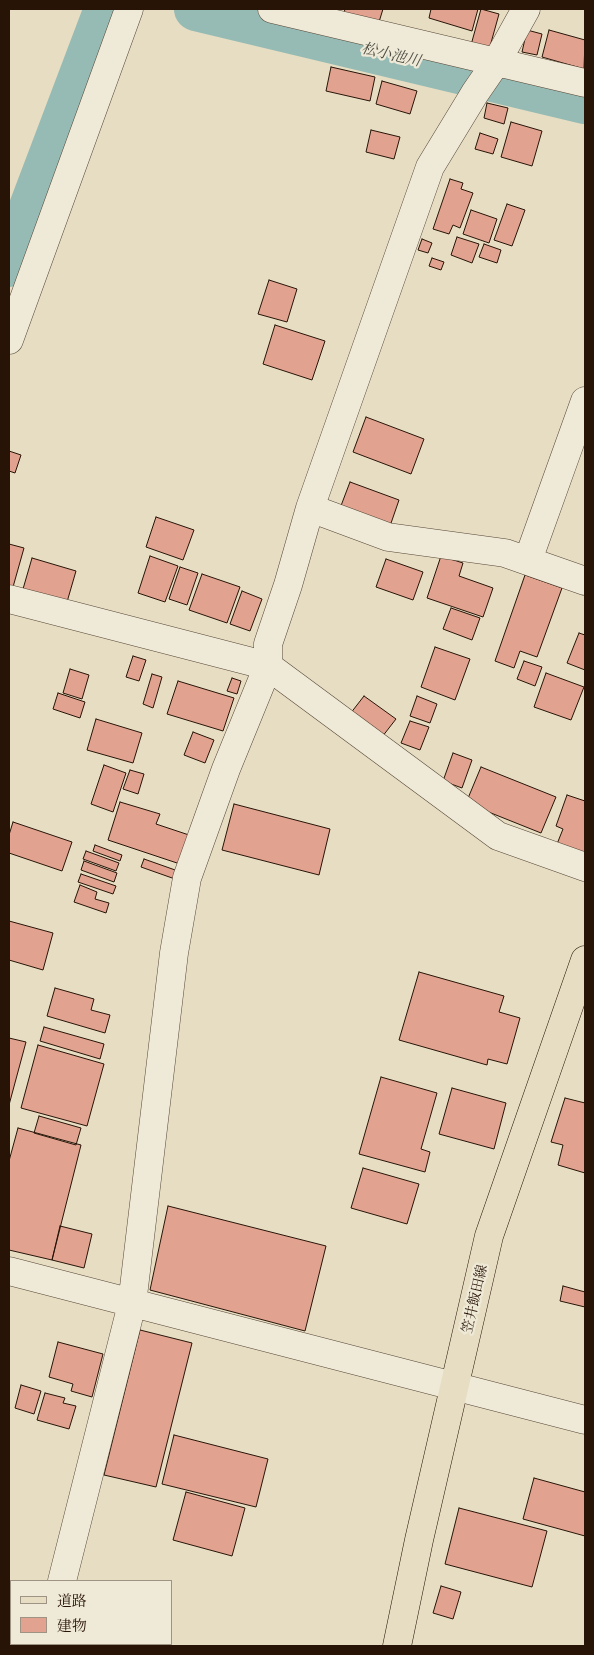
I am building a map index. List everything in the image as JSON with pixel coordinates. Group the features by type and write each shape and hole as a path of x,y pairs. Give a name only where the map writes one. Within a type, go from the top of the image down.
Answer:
{"main road":[{"name":"笠井飯田線","path":"397,1646 454,1385 490,1236 585,960"}],"street":[{"path":"272,9 585,83"},
{"path":"62,1580 132,1304 174,953 187,878 226,768 268,666 268,644 288,585 310,508 430,167 496,62 526,9"},
{"path":"9,340 128,10"},
{"path":"528,560 585,401"},
{"path":"310,508 388,537 505,553 585,581"},
{"path":"9,599 268,666 498,836 585,867"},
{"path":"9,1271 585,1420"}],"building":[{"path":"345,9 383,9 379,22 344,13"},
{"path":"431,9 478,9 472,31 429,18"},
{"path":"481,9 499,14 489,50 471,45"},
{"path":"527,30 542,34 537,55 522,52"},
{"path":"549,30 585,40 584,69 542,57"},
{"path":"331,67 375,77 370,101 326,91"},
{"path":"382,81 417,91 410,114 376,104"},
{"path":"487,103 508,108 504,124 484,118"},
{"path":"511,122 542,131 532,166 501,157"},
{"path":"371,130 400,137 394,159 366,152"},
{"path":"480,133 498,139 493,154 475,149"},
{"path":"450,179 463,183 461,189 473,193 460,228 453,225 449,234 433,229"},
{"path":"507,204 525,210 512,246 494,240"},
{"path":"471,210 497,219 489,243 463,234"},
{"path":"457,237 479,244 472,263 451,255"},
{"path":"422,239 432,243 428,253 418,250"},
{"path":"484,244 501,250 497,263 479,257"},
{"path":"432,258 444,262 441,270 429,266"},
{"path":"269,280 297,289 287,322 258,314"},
{"path":"275,325 325,341 312,380 263,364"},
{"path":"366,417 424,439 411,474 353,452"},
{"path":"9,451 21,455 15,473 9,471"},
{"path":"350,482 399,500 389,529 339,511"},
{"path":"156,517 194,530 183,560 146,547"},
{"path":"9,544 24,548 13,587 9,586"},
{"path":"150,556 178,566 165,602 138,593"},
{"path":"441,556 463,563 459,576 493,588 483,617 427,598"},
{"path":"32,558 76,571 67,602 23,589"},
{"path":"386,559 423,572 413,600 376,587"},
{"path":"180,567 198,573 187,605 169,599"},
{"path":"202,574 240,587 227,623 189,610"},
{"path":"525,575 562,588 537,657 520,651 514,668 495,661"},
{"path":"242,591 262,599 250,631 230,624"},
{"path":"451,608 480,618 472,640 443,629"},
{"path":"579,633 585,635 585,670 567,663"},
{"path":"435,647 470,659 455,700 421,687"},
{"path":"133,656 146,660 139,681 126,677"},
{"path":"524,661 542,667 535,686 517,679"},
{"path":"70,669 89,675 82,699 63,693"},
{"path":"546,673 584,687 571,720 534,707"},
{"path":"152,674 162,677 153,708 143,704"},
{"path":"232,678 241,681 237,694 227,691"},
{"path":"178,681 234,698 223,731 167,714"},
{"path":"58,693 85,702 80,718 53,709"},
{"path":"364,696 396,719 382,737 350,714"},
{"path":"417,696 437,704 430,723 410,716"},
{"path":"96,719 142,733 133,763 87,750"},
{"path":"410,721 429,727 420,750 401,743"},
{"path":"193,732 214,740 205,763 184,755"},
{"path":"453,753 472,760 462,788 443,781"},
{"path":"104,765 126,773 113,812 91,804"},
{"path":"481,767 556,797 541,833 466,803"},
{"path":"130,770 144,774 138,794 123,789"},
{"path":"567,795 585,801 585,853 557,844 563,829 556,826"},
{"path":"120,802 160,814 156,824 189,835 180,864 108,840"},
{"path":"234,804 330,829 319,875 222,850"},
{"path":"13,822 72,842 62,871 9,853 9,835"},
{"path":"95,845 122,855 120,861 93,851"},
{"path":"86,851 119,863 116,871 83,859"},
{"path":"144,859 178,871 175,879 141,867"},
{"path":"84,861 117,873 114,882 81,870"},
{"path":"81,874 116,886 113,894 78,882"},
{"path":"80,885 97,892 95,899 109,903 106,913 74,902"},
{"path":"9,921 53,933 43,970 9,960"},
{"path":"419,972 504,996 499,1012 520,1018 507,1064 488,1059 487,1065 399,1040"},
{"path":"55,988 94,999 91,1010 110,1015 105,1033 47,1016"},
{"path":"44,1027 104,1044 100,1059 40,1041"},
{"path":"9,1038 26,1042 9,1105"},
{"path":"38,1045 104,1064 87,1126 21,1108"},
{"path":"381,1077 437,1093 421,1149 430,1152 425,1172 359,1154"},
{"path":"452,1088 506,1103 494,1149 439,1134"},
{"path":"565,1098 585,1103 585,1173 558,1165 563,1145 551,1142"},
{"path":"39,1116 81,1128 76,1145 34,1133"},
{"path":"18,1128 81,1145 52,1260 9,1250 9,1161"},
{"path":"363,1168 419,1184 407,1224 351,1208"},
{"path":"168,1206 326,1246 305,1331 150,1290"},
{"path":"60,1226 92,1234 84,1268 52,1260"},
{"path":"563,1286 585,1292 585,1307 560,1301"},
{"path":"140,1330 192,1343 156,1487 104,1475"},
{"path":"58,1342 103,1354 92,1397 71,1391 73,1384 49,1377"},
{"path":"21,1385 41,1391 34,1414 15,1408"},
{"path":"45,1393 65,1398 63,1403 76,1406 69,1429 37,1420"},
{"path":"174,1435 268,1459 256,1507 162,1484"},
{"path":"534,1478 585,1492 585,1536 523,1519"},
{"path":"186,1492 245,1508 232,1556 173,1540"},
{"path":"459,1508 547,1531 532,1587 445,1564"},
{"path":"441,1586 461,1592 453,1619 433,1613"}],"waterway":[{"name":"松小池川","path":"9,265 106,9"},
{"name":"松小池川","path":"196,9 585,102"}]}
